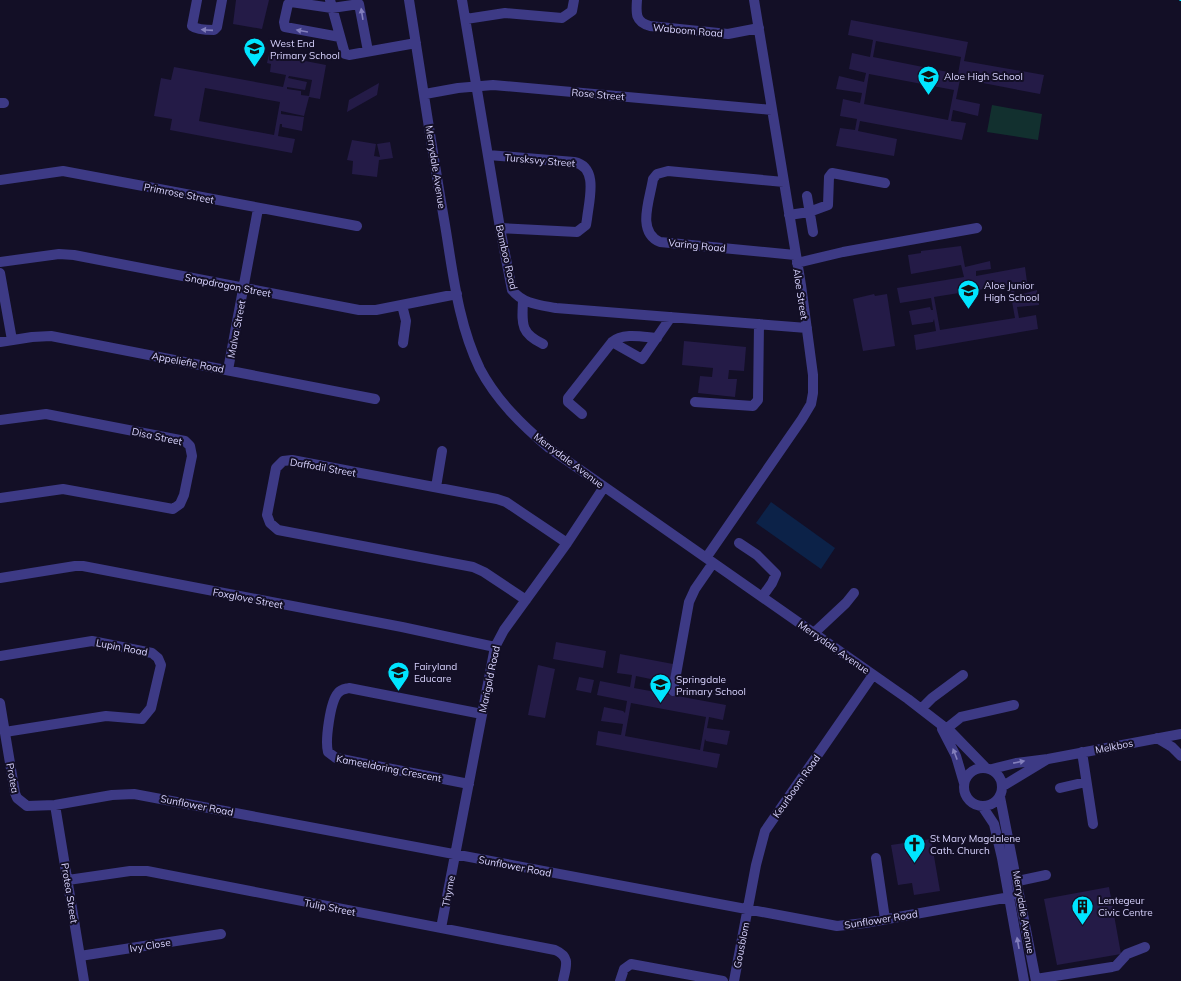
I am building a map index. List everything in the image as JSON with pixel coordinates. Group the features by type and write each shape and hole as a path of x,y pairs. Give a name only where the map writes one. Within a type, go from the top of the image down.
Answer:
{"street":[{"path":"197,0 192,26 196,28 214,30 217,27 222,0"},
{"name":"Merrydale Avenue","path":"409,0 456,294 470,346 481,369 499,398 521,424 549,448 873,674 921,709 988,768"},
{"name":"Bamboo Road","path":"462,0 500,228 512,290 523,300 556,308 807,328"},
{"path":"466,19 505,13 562,18 566,17 572,10 574,0"},
{"name":"Waboom Road","path":"637,0 637,18 640,22 650,26 728,34 759,28"},
{"name":"Aloe Street","path":"673,691 689,602 710,560 811,404 814,385 807,328 754,0"},
{"path":"340,37 290,28 284,25 286,6 289,3 360,5 368,51"},
{"path":"331,4 345,54 416,43"},
{"name":"Rose Street","path":"425,94 476,85 514,87 772,110"},
{"name":"Tursksvy Street","path":"488,155 574,162 584,165 590,175 586,225 577,232 500,228"},
{"name":"Primrose Street","path":"0,180 64,171 258,209 357,226"},
{"name":"Varing Road","path":"784,182 668,172 657,174 653,179 646,230 654,239 660,242 796,259"},
{"path":"789,215 809,212 828,205 829,177 832,173 885,183"},
{"path":"807,196 813,232"},
{"name":"Malva Street","path":"228,370 258,209"},
{"path":"796,259 977,228"},
{"name":"Snapdragon Street","path":"0,262 59,254 74,255 359,310 376,310 456,294"},
{"path":"0,273 12,340"},
{"path":"523,300 524,327 532,338 543,344"},
{"path":"402,305 406,321 403,342"},
{"path":"612,342 642,359 671,317"},
{"path":"695,402 753,406 756,404 758,400 759,324"},
{"name":"Appeliefie Road","path":"0,342 51,336 375,398"},
{"path":"582,414 568,402 568,398 612,342 616,339 626,337 657,338"},
{"name":"Disa Street","path":"0,420 39,414 67,418 185,441 190,446 192,456 184,495 180,504 173,509 63,489 0,498"},
{"path":"436,487 442,451"},
{"name":"Daffodil Street","path":"526,600 479,569 278,530 270,523 267,515 278,464 286,460 497,499 506,502 567,543"},
{"name":"Marigold Road","path":"455,854 495,647 604,487"},
{"path":"740,543 756,555 776,574 772,583 762,597"},
{"name":"Foxglove Street","path":"0,578 67,567 83,566 402,627 495,647"},
{"path":"814,633 846,603 854,593"},
{"name":"Lupin Road","path":"0,656 92,641 152,653 158,658 161,665 151,708 144,717 139,720 106,716 5,732"},
{"name":"Keurboom Road","path":"748,909 760,845 765,831 873,674"},
{"path":"921,709 932,698 963,675"},
{"name":"Kameeldoring Crescent","path":"469,784 336,758 328,752 326,742 335,697 343,689 349,688 482,714"},
{"name":"Protea","path":"0,703 15,793 22,803"},
{"path":"944,728 961,717 1014,705"},
{"name":"Merrydale Avenue","path":"944,728 964,783"},
{"name":"Melkbos","path":"988,768 1029,760 1048,759 1181,734"},
{"path":"1156,738 1172,747 1181,756"},
{"path":"1082,752 1093,824"},
{"name":"Melkbos","path":"1003,786 1048,759"},
{"path":"988,768 1000,776 1003,786 1000,797 993,804 982,806 977,805 968,799 965,794 964,783 970,773 975,769 988,768"},
{"path":"1060,788 1086,782"},
{"name":"Sunflower Road","path":"22,803 32,807 55,805 112,795 134,794 837,926 885,919 1010,896"},
{"name":"Merrydale Avenue","path":"1000,797 1018,881 1036,980"},
{"name":"Protea Street","path":"55,805 84,981"},
{"name":"Merrydale Avenue","path":"982,806 994,824 1010,896 1024,981"},
{"name":"Thyme","path":"441,928 455,854"},
{"path":"876,858 885,919"},
{"name":"Tulip Street","path":"68,880 130,871 147,871 555,950 563,953 566,959 563,981"},
{"path":"1018,881 1046,876"},
{"name":"Gousblom","path":"734,981 748,909"},
{"name":"Ivy Close","path":"80,956 221,934"},
{"path":"1036,980 1116,966 1127,954 1145,947"},
{"path":"620,981 624,969 631,964 723,981"}],"green space":[{"path":"992,105 1042,114 1038,140 987,132"}],"water":[{"path":"771,502 835,548 821,569 756,523"}],"building":[{"path":"236,0 269,0 262,29 233,24"},
{"path":"851,20 968,42 964,61 1044,75 1040,94 962,79 963,75 961,75 956,99 980,104 978,116 953,110 951,121 966,123 962,140 860,121 858,131 897,139 894,156 836,146 840,128 855,130 857,119 840,116 843,99 860,103 862,93 836,89 839,76 864,82 866,73 849,69 852,53 870,57 873,40 848,35","holes":["876,41 961,57 958,74 873,57","869,74 954,90 948,120 864,104"]},
{"path":"269,54 326,65 320,99 309,97 304,116 281,111 281,114 304,117 302,131 282,127 282,124 280,124 278,136 295,139 292,153 170,130 172,119 154,116 161,78 171,80 174,67 283,87 286,75 270,72 271,64 267,63","holes":["289,76 312,80 309,96 301,95 301,91 287,89 287,87 305,90 307,82 288,78","205,88 280,102 274,135 199,121"]},
{"path":"379,83 377,95 347,112 349,100"},
{"path":"352,140 376,144 374,156 380,157 377,144 390,142 393,158 379,160 377,177 352,174 353,161 347,160"},
{"path":"961,246 965,267 990,261 991,269 976,271 976,276 1025,267 1027,282 1013,284 1015,296 1037,290 1039,305 1017,307 1019,318 1036,315 1038,329 916,350 914,335 936,331 934,319 933,322 912,325 909,311 930,307 931,310 933,310 931,298 900,303 897,288 964,277 961,265 911,274 908,255 921,253 921,251","holes":["1009,285 1015,318 940,330 934,297"]},
{"path":"874,294 875,296 887,294 895,346 863,351 853,299"},
{"path":"684,341 746,347 744,371 729,370 728,379 737,379 735,397 698,393 700,376 712,377 713,368 682,365"},
{"path":"556,642 606,651 603,668 553,659"},
{"path":"620,654 673,664 670,683 636,676 634,688 726,705 723,720 709,717 707,728 730,731 727,745 706,741 705,739 703,751 720,754 717,768 596,745 598,731 621,735 623,724 601,721 604,707 623,711 625,713 627,701 597,695 600,681 630,687 632,675 617,673","holes":["631,703 706,717 700,750 625,736"]},
{"path":"538,665 555,669 545,718 528,715"},
{"path":"579,677 594,680 591,693 576,690"},
{"name":"St Mary Magdalene Cath. Church","path":"931,839 940,891 914,895 912,883 898,885 891,845"},
{"name":"Lentegeur Civic Centre","path":"1109,887 1121,954 1057,965 1044,899"}],"place":[{"name":"West End Primary School","path":"254,68"},
{"name":"Aloe High School","path":"928,96"},
{"name":"Aloe Junior High School","path":"969,310"},
{"name":"Fairyland Educare","path":"398,692"},
{"name":"Springdale Primary School","path":"661,704"},
{"name":"St Mary Magdalene Cath. Church","path":"915,864"},
{"name":"Lentegeur Civic Centre","path":"1083,926"}]}
